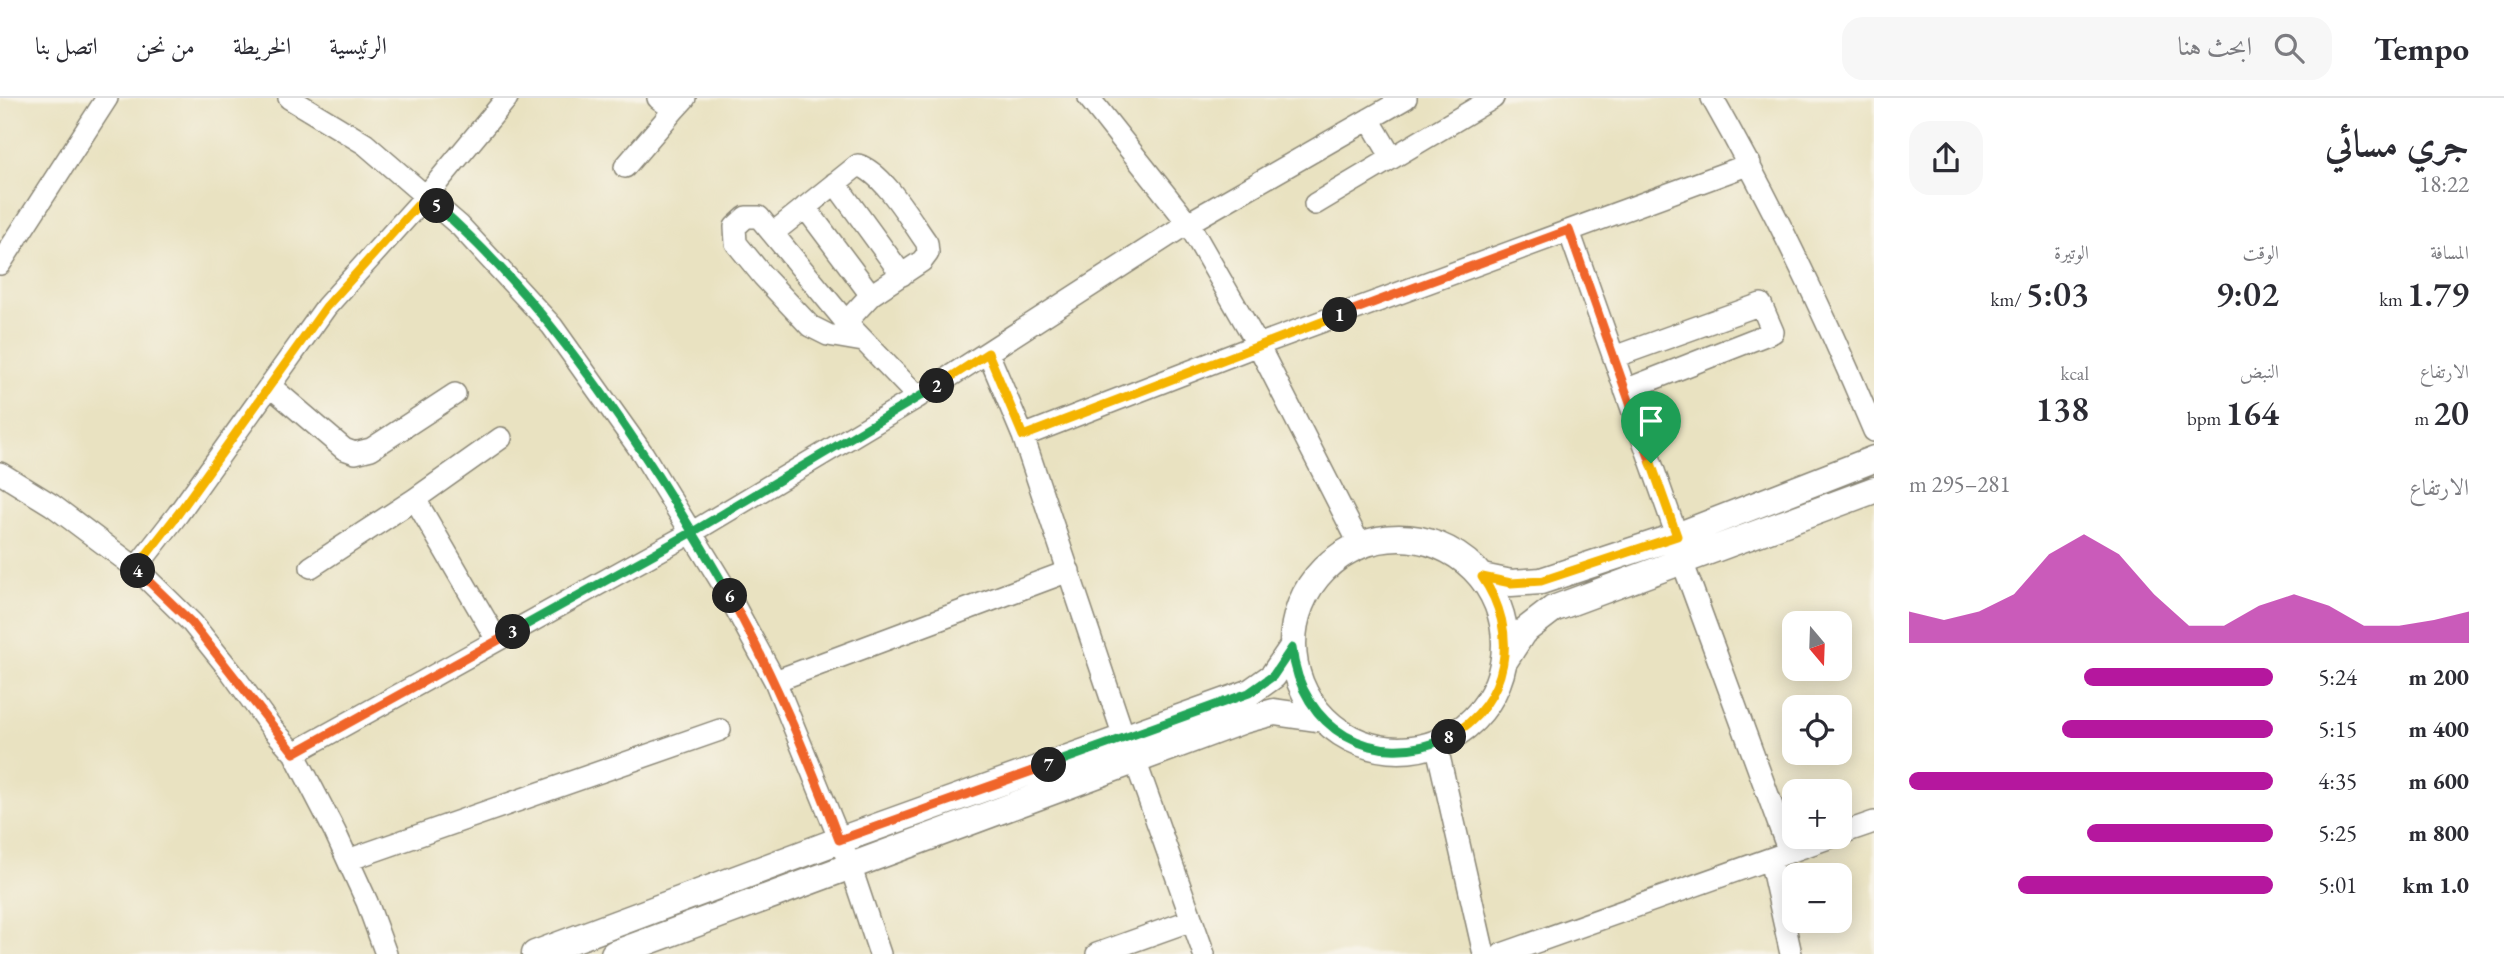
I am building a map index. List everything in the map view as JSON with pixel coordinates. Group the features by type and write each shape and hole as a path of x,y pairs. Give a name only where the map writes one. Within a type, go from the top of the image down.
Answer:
{"main road":[{"path":"1503,665 1523,632 1542,615 1874,459"},
{"path":"1482,577 1511,583 1541,581 1680,548 1874,490"},
{"path":"1389,538 1426,541 1460,557 1482,577 1500,612 1505,638 1503,665 1498,682 1480,713 1459,730 1436,743 1409,749 1369,746 1344,735 1312,707 1294,664 1292,648 1295,620 1310,586 1335,559 1360,545 1389,538"},
{"path":"614,954 850,865 1130,749 1249,693 1273,676 1292,648"},
{"path":"535,954 839,840 1130,749 1274,712 1323,719"}],"street":[{"path":"0,264 107,98"},
{"path":"289,98 365,144 460,226 552,326 643,454 722,583 775,681 850,865 880,954"},
{"path":"136,568 178,514 326,307 426,196 507,98"},
{"path":"1089,98 1188,223 1258,345 1360,545"},
{"path":"294,753 691,533 918,397 1188,223 1406,98"},
{"path":"1712,98 1814,291 1874,431"},
{"path":"1315,204 1491,99"},
{"path":"625,167 673,102"},
{"path":"1369,119 1392,158"},
{"path":"1023,436 1258,345 1749,164"},
{"path":"772,233 858,165 866,167 880,179 927,243 928,253 922,261 871,295 846,323"},
{"path":"835,183 902,275"},
{"path":"805,207 871,295"},
{"path":"863,341 828,335 810,326 762,276 736,243 735,227 747,216 759,217 846,323 918,397"},
{"path":"1569,230 1680,548 1779,856 1791,954"},
{"path":"1614,357 1760,304 1773,332 1625,390"},
{"path":"988,353 1023,436 1130,749 1204,954"},
{"path":"270,386 344,449 355,453 371,449 455,394"},
{"path":"311,567 415,499 501,438"},
{"path":"0,473 52,505 136,568 192,623 294,753 348,860 386,954"},
{"path":"415,499 497,640"},
{"path":"775,681 1069,571"},
{"path":"348,860 720,730"},
{"path":"1436,743 1484,954"},
{"path":"1852,830 1874,822"},
{"path":"1502,954 1798,849"},
{"path":"1097,954 1192,919"}],"route":[{"path":"1651,463 1569,230 1258,345 1023,436 988,353 691,533 294,753 192,623 136,568 178,514 326,307 426,196 460,226 552,326 643,454 691,533 722,583 754,639 813,769 839,840 1249,693 1273,676 1292,648 1298,679 1312,707 1344,735 1369,746 1396,750 1423,747 1452,736 1480,713 1498,682 1503,665 1505,638 1500,612 1482,577 1511,583 1541,581 1677,536 1651,463"}]}
